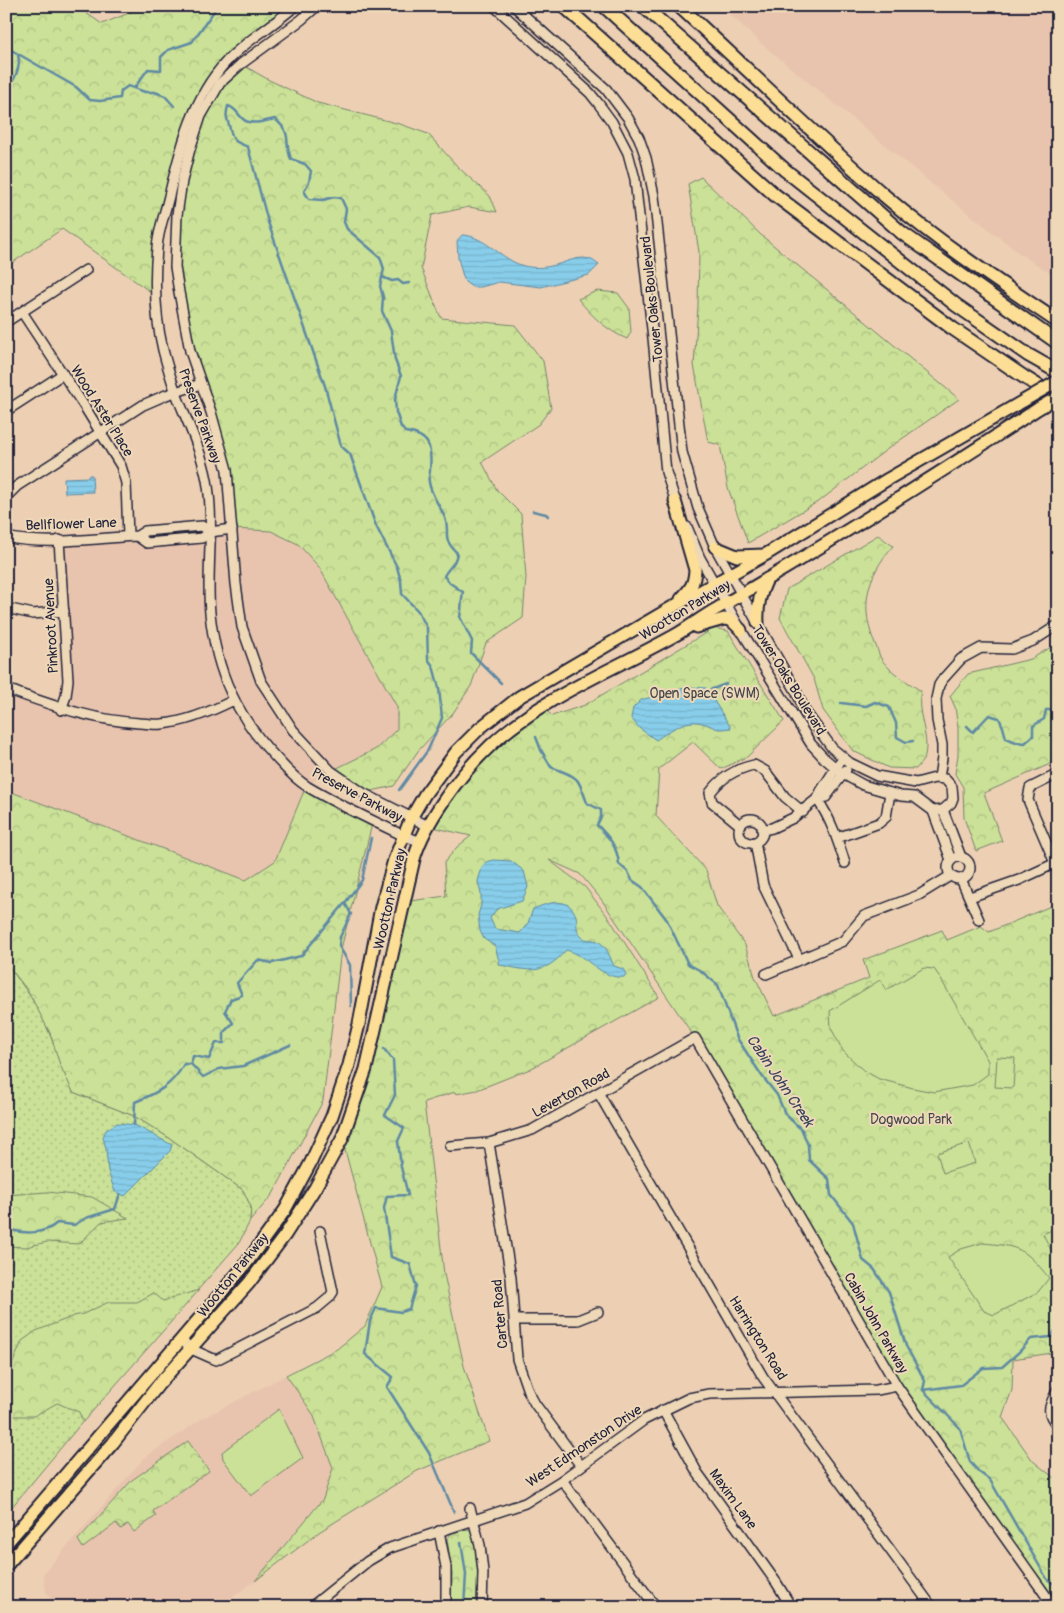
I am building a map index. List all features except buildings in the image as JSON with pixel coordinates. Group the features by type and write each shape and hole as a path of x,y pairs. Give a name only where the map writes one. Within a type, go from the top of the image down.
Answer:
{"highway":[{"path":"564,6 776,195 952,328 1024,377 1058,397"},
{"path":"576,6 644,78"},
{"path":"604,6 784,170 956,305 1058,372"},
{"path":"643,6 902,233 1058,343"},
{"path":"670,6 708,32"},
{"path":"679,6 802,122 886,197 942,242 1058,322"}],"main road":[{"name":"Wootton Parkway","path":"6,1544 244,1265 284,1210 311,1162 329,1124 349,1065 359,1024 381,907 394,860 411,818 425,794 456,752 480,728 519,697 676,604 766,555 888,479 1058,381"},
{"name":"Wootton Parkway","path":"6,1566 113,1443 159,1384 249,1283 285,1235 316,1188 342,1139 366,1069 419,841 456,785 490,746 559,697 680,632 855,526 1058,397"},
{"path":"675,501 695,570 694,582 691,588 676,604"},
{"path":"715,547 737,556 766,555"},
{"path":"758,622 757,609 760,593 767,579"},
{"path":"680,632 724,619 731,620 741,630"}],"street":[{"name":"Preserve Parkway","path":"295,6 242,47 226,62 213,78 194,110 188,126 157,245 156,307 162,347 176,392 201,453 208,482 210,612 220,666 234,700 259,741 306,786 404,836 419,841"},
{"name":"Preserve Parkway","path":"317,6 241,64 220,83 201,116 182,181 177,215 175,267 178,292 190,351 211,412 227,470 236,584 242,627 251,656 266,691 293,730 331,771 363,793 428,826"},
{"name":"Tower Oaks Boulevard","path":"494,6 590,93 612,122 628,154 635,179 666,472 675,501 700,558 741,630 811,744 839,771 863,785 890,793 914,797 933,811"},
{"name":"Tower Oaks Boulevard","path":"514,6 606,89 628,118 644,152 654,196 682,452 698,508 715,547 740,595 758,622 805,711 832,748 847,761 877,776 916,783 939,778"},
{"path":"165,212 177,215"},
{"path":"6,322 86,270"},
{"name":"Wood Aster Place","path":"22,312 121,466 126,483 133,536"},
{"path":"6,411 63,374"},
{"path":"6,497 17,486 143,405 166,395 201,384"},
{"name":"Bellflower Lane","path":"6,537 25,542 133,536 147,543 202,538 210,532 232,529"},
{"name":"Pinkroot Avenue","path":"59,540 68,680 66,696 61,710"},
{"path":"6,608 33,614 64,611"},
{"path":"951,860 933,811 943,810 951,803 954,792 949,782 939,778 942,752 936,699 939,685 942,679 961,659 981,648 1012,649 1033,641 1058,625"},
{"path":"6,689 61,710 100,719 162,724 180,721 214,710 234,700"},
{"path":"762,830 779,825 803,812 817,799 826,796 839,771 847,761"},
{"path":"740,825 712,802 710,793 718,782 741,768 754,765 765,771 785,797 803,812"},
{"path":"970,897 1019,880 1056,862 1028,800 1030,788 1058,774"},
{"path":"838,838 879,823 886,817 890,793"},
{"path":"817,799 824,808 838,838 845,863"},
{"path":"943,810 960,857"},
{"path":"747,819 758,822 762,830 759,839 755,842 742,839 739,833 740,825 747,819"},
{"path":"755,842 763,885 794,945 799,959"},
{"path":"960,857 967,860 970,868 969,872 961,879 956,879 950,876 947,867 951,860 960,857"},
{"path":"766,974 843,941 864,916 919,895 950,876"},
{"path":"961,879 979,920"},
{"name":"Leverton Road","path":"450,1146 488,1143 532,1130 599,1094 695,1038"},
{"name":"Cabin John Parkway","path":"695,1038 897,1386 1054,1607"},
{"name":"Harrington Road","path":"599,1094 763,1377 932,1607"},
{"name":"Carter Road","path":"488,1143 511,1278 517,1359 528,1392 535,1404 581,1466"},
{"path":"181,1340 192,1349 216,1360 317,1308 333,1292 320,1231"},
{"path":"515,1320 578,1320 598,1312"},
{"name":"West Edmonston Drive","path":"311,1607 368,1561 390,1548 525,1503 562,1480 644,1420 689,1398 709,1394 775,1391 877,1390 897,1386"},
{"path":"1058,1389 1050,1405 1049,1413 1050,1418 1058,1426"},
{"name":"Maxim Lane","path":"663,1410 698,1472 787,1600"},
{"path":"562,1480 656,1607"},
{"path":"470,1508 481,1554 483,1572 482,1607"},
{"path":"439,1532 446,1567 446,1607"}],"shaded area":[{"path":"721,6 1058,6 1058,278 1020,254 944,194 764,46"},
{"path":"232,529 271,531 298,544 319,567 397,707 397,729 376,749 331,771 306,786 275,861 246,880 6,790 6,689 61,709 66,696 59,540 137,536 147,543"},
{"path":"286,1375 313,1414 333,1468 323,1499 255,1581 219,1607 57,1607 46,1592 43,1574 144,1458 201,1419"}],"green space":[{"path":"6,6 76,6 102,24 146,6 295,6 213,78 173,179 152,293 62,229 6,267"},
{"path":"241,64 269,80 318,103 400,124 428,134 459,168 490,196 497,212 469,207 432,215 421,268 441,318 515,325 543,361 551,408 539,424 482,462 497,490 521,514 526,577 523,618 486,643 471,686 453,713 418,751 394,786 363,793 331,771 376,749 397,729 397,707 319,567 298,544 271,531 232,529 230,502 211,412 179,292 182,181 211,96"},
{"path":"701,177 761,235 959,399 886,450 821,500 748,543 728,488 720,445 708,442 694,365 699,252 688,184"},
{"path":"597,291 618,293 629,308 631,332 627,339 600,322 578,299"},
{"path":"878,535 893,546 871,581 868,593 868,619 882,660 895,673 921,691 920,707 926,748 923,761 916,769 889,768 853,751 823,710 814,679 780,618 787,589"},
{"path":"714,628 728,631 784,721 747,757 721,769 693,742 659,769 656,816 706,870 717,906 745,945 755,977 774,1016 869,978 863,960 942,930 947,940 981,926 989,932 1058,903 1058,1352 1013,1359 1012,1390 1002,1417 1033,1461 1058,1481 1058,1607 923,1425 695,1038 601,899 580,874 549,860 585,887 611,921 659,997 530,1069 477,1090 456,1094 455,1092 424,1102 444,1274 464,1366 489,1441 417,1471 319,1532 255,1581 323,1499 333,1468 313,1414 286,1375 337,1349 365,1326 382,1287 342,1139 366,1069 403,902 446,896 444,863 457,847 471,836 428,826 490,746 543,707 552,716 585,705"},
{"path":"1058,643 1058,756 1048,765 984,793 1002,841 976,851 964,818 963,787 955,774 958,755 958,728 955,707 950,696 968,674 1031,659"},
{"path":"306,786 373,820 341,949 323,1101 273,1194 250,1221 251,1207 243,1190 171,1139 134,1116 73,1092 60,1065 50,1033 28,991 6,963 6,790 246,880 275,861"},
{"path":"6,963 25,988 41,1015 73,1092 134,1116 171,1139 243,1190 251,1207 250,1221 239,1243 89,1414 6,1514"},
{"path":"924,968 934,969 939,976 988,1061 988,1074 973,1085 934,1092 879,1079 863,1070 843,1051 831,1028 830,1011 880,980 886,990"},
{"path":"997,1057 1015,1058 1013,1088 995,1087"},
{"path":"969,1143 975,1163 943,1173 937,1153"},
{"path":"47,1192 92,1197 128,1218 101,1222 79,1244 47,1242 26,1247 6,1246 6,1195"},
{"path":"1056,1228 1058,1233 1058,1260 1056,1260 1043,1234"},
{"path":"982,1243 1013,1247 1020,1250 1034,1260 1049,1278 1038,1292 994,1315 984,1311 948,1257 961,1249"},
{"path":"199,1290 83,1422 79,1412 57,1403 34,1416 6,1416 6,1379 22,1341 36,1331 83,1314 109,1302 137,1302 154,1293 163,1301"},
{"path":"279,1409 303,1458 251,1496 223,1459 222,1452"},
{"path":"188,1441 209,1471 153,1511 156,1516 134,1532 128,1524 121,1529 116,1523 83,1548 78,1540 132,1480"},
{"path":"468,1529 474,1535 479,1574 477,1607 451,1607 452,1574 447,1539 452,1533"}],"water":[{"path":"462,235 470,236 486,243 509,259 524,266 548,267 580,258 590,259 599,265 589,275 541,287 499,282 481,287 472,287 465,282 458,258 457,241"},
{"path":"89,475 92,475 93,492 65,493 64,478 89,477"},
{"path":"687,687 706,688 731,728 718,729 702,723 690,722 672,729 656,740 639,728 631,718 633,708 641,700"},
{"path":"494,860 511,861 524,871 528,887 522,901 497,909 490,918 495,929 520,933 528,923 533,909 551,903 563,903 573,909 576,916 578,933 584,938 597,941 603,945 614,966 623,969 626,974 624,977 608,975 580,956 566,950 551,964 543,968 528,970 500,965 495,946 484,939 480,931 478,915 481,905 481,894 478,881 486,862"},
{"path":"117,1123 135,1125 172,1145 170,1151 125,1196 115,1192 108,1171 103,1137 106,1130"}],"waterway":[{"path":"135,87 148,69 161,70 161,57 168,50 192,42 214,11 214,6"},
{"name":"Cabin John Creek","path":"6,47 76,87 90,100 100,101 120,98 121,91 128,86 165,96 174,106"},
{"path":"6,92 18,69 18,55"},
{"name":"Cabin John Creek","path":"399,790 428,750 442,718 439,688 433,666 428,659 427,628 418,611 402,594 397,567 376,526 350,454 341,446 325,386 268,222 248,147 238,143 232,137 227,118 228,106 246,121 258,122 275,119 284,129 291,159 305,164 311,171 309,182 304,191 309,199 341,198 346,209 344,222 347,229 380,257 384,269 380,286 383,297 382,311 391,331 395,360 401,376 395,399 396,412 401,427 405,432 420,436 430,449 430,487 447,523 447,539 457,553 444,576 463,592 460,617 472,641 471,653 501,683"},
{"path":"382,277 392,281 398,280 403,284 409,283"},
{"path":"533,511 548,516"},
{"path":"708,693 710,690 726,684"},
{"path":"841,703 866,706 875,702 889,707 896,723 897,737 906,742 913,741"},
{"path":"967,726 973,732 989,715 999,718 1006,738 1025,743 1033,736 1033,726 1044,719 1046,710 1053,710 1058,706"},
{"name":"Cabin John Creek","path":"536,737 551,767 575,778 581,787 587,803 601,810 601,817 597,825 612,842 619,864 628,872 632,880 642,887 667,920 688,964 701,971 718,985 737,1038 777,1095 785,1114 802,1130 808,1145 809,1160 829,1179 831,1195 853,1223 863,1260 874,1269 889,1292 906,1346 925,1381 923,1390 960,1428 970,1462 990,1480 1047,1579 1058,1587"},
{"path":"351,1006 350,965 339,946 340,937 351,914 345,903 362,880 371,838"},
{"path":"191,1064 193,1056 209,1059 216,1043 224,1043 224,1032 233,1023 225,1011 231,999 242,995 237,983 258,960 272,963 301,956 345,903"},
{"path":"134,1125 135,1102 163,1088 174,1078 184,1064 191,1064 203,1077 219,1069 243,1066 290,1045"},
{"path":"384,1049 393,1060 395,1095 385,1115 404,1128 398,1141 401,1167 408,1195 387,1196 384,1208 391,1257 410,1264 416,1286 409,1309 401,1312 376,1308 370,1321 365,1354 393,1377 387,1387 429,1453 454,1512"},
{"path":"6,1219 10,1230 22,1232 41,1231 57,1223 74,1225 86,1218 115,1209 120,1194"},
{"path":"923,1390 961,1385 983,1368 1002,1367 1031,1339 1051,1337 1058,1326"},
{"path":"461,1542 466,1574 464,1607"}],"park label":[{"name":"Open Space (SWM)","path":"705,693"},
{"name":"Dogwood Park","path":"911,1119"}]}
